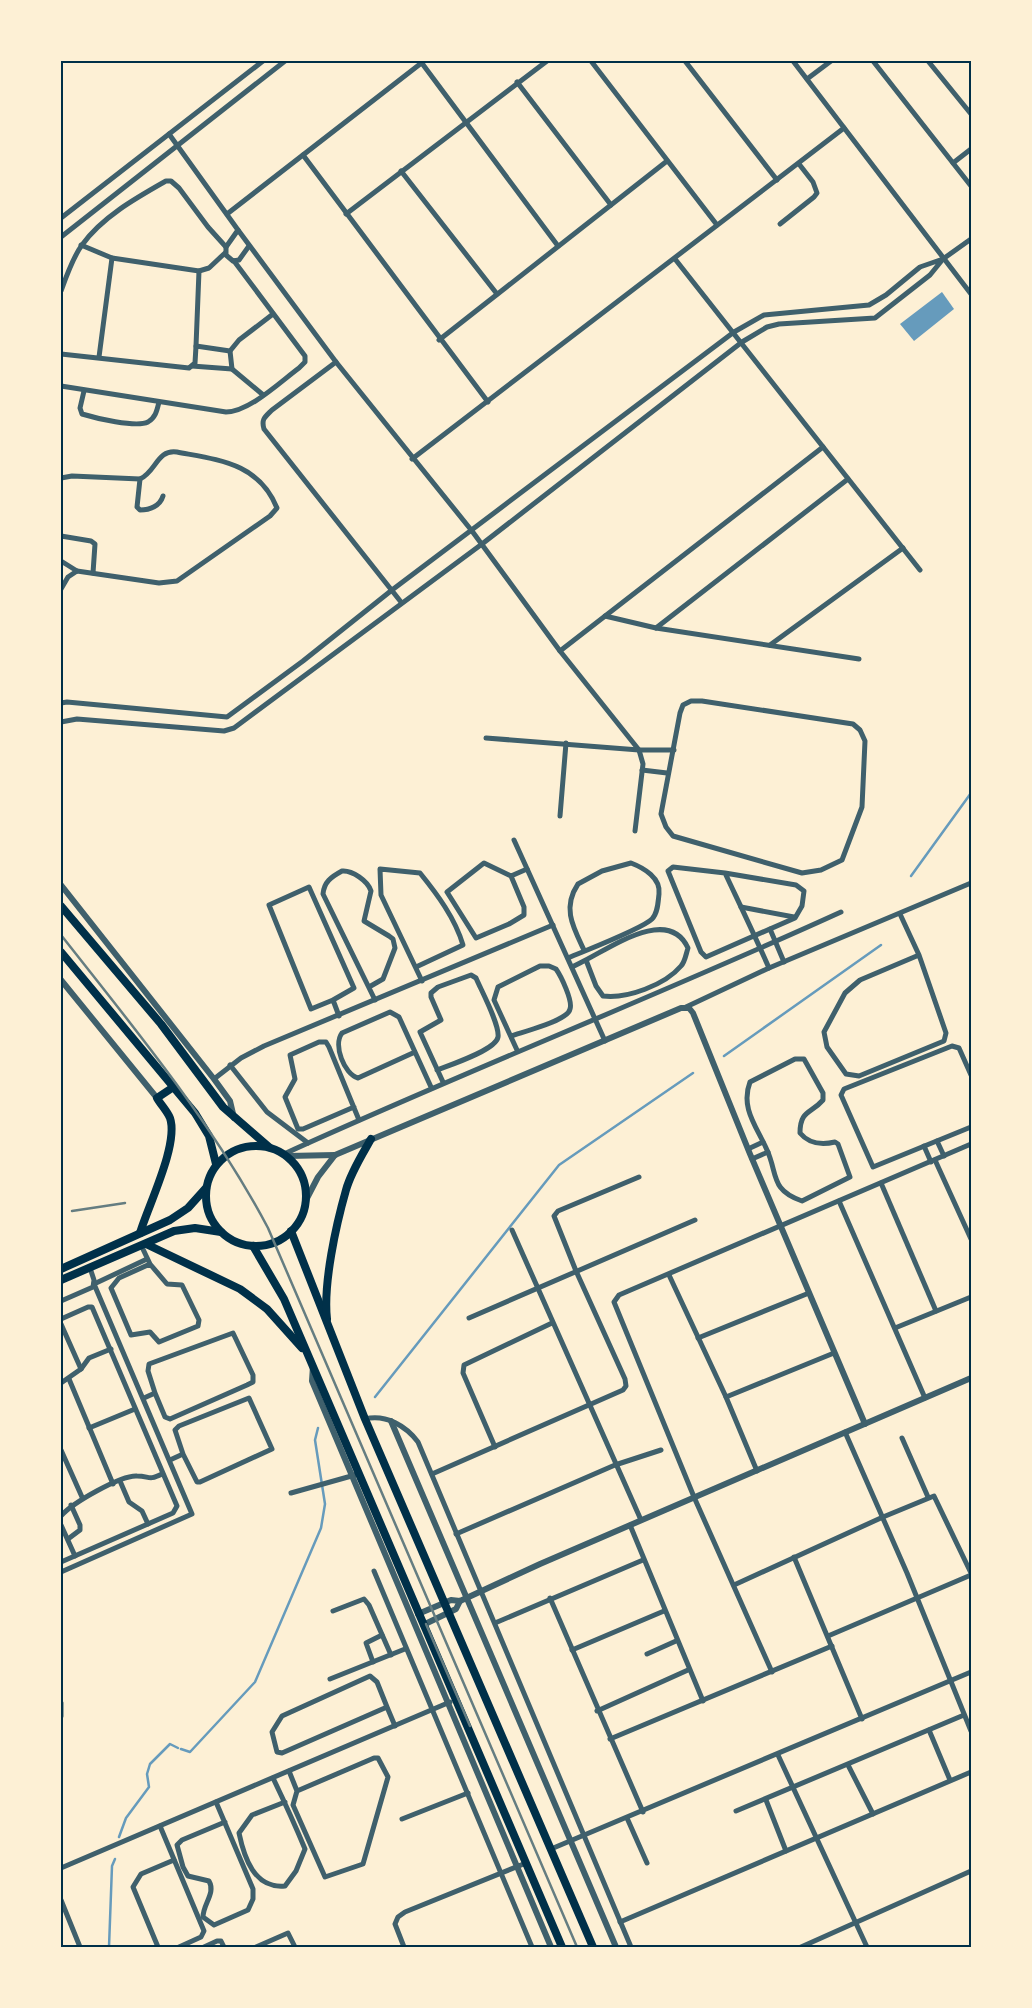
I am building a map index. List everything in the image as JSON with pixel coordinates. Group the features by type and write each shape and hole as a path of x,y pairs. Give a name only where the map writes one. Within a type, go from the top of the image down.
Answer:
{"main road":[{"path":"61,906 161,1024 208,1090 234,1119 269,1147 286,1155 303,1178 305,1202 301,1218 291,1231 273,1242 253,1246 236,1242 221,1232 208,1212 206,1188"},
{"path":"61,952 172,1088 195,1113 209,1136 216,1164"},
{"path":"140,1233 169,1150 172,1132 170,1118 157,1098 172,1088"},
{"path":"328,1326 326,1298 332,1255 346,1189 372,1139"},
{"path":"62,1267 170,1220 188,1208 206,1188 216,1164 227,1154 240,1148 254,1146 269,1147"},
{"path":"61,1280 174,1231 195,1228 221,1232"},
{"path":"291,1231 365,1419 446,1602 593,1947"},
{"path":"143,1244 240,1289 267,1309 308,1354"},
{"path":"253,1246 284,1299 313,1366 355,1475 423,1625 452,1701 562,1947"}],"street":[{"path":"61,218 263,61"},
{"path":"61,237 285,61"},
{"path":"346,214 547,61"},
{"path":"591,61 717,225"},
{"path":"685,61 777,180"},
{"path":"793,61 971,294"},
{"path":"807,80 831,61"},
{"path":"873,61 971,186"},
{"path":"928,61 971,114"},
{"path":"227,214 422,62 558,246"},
{"path":"517,82 611,205"},
{"path":"412,459 844,128"},
{"path":"169,134 249,246 336,362 412,459 472,531 560,651 639,750 642,770 635,831"},
{"path":"953,163 971,150"},
{"path":"303,155 439,340 488,402"},
{"path":"439,340 667,161"},
{"path":"780,224 814,198 817,193 813,182 799,164"},
{"path":"401,171 497,294"},
{"path":"61,291 82,245 105,222 132,201 166,181 171,181 179,188 225,250 229,259 234,261 302,350 305,362 237,412 84,391 61,386"},
{"path":"82,245 112,258 199,271 209,268 225,250 238,230"},
{"path":"61,722 77,719 229,730 482,544 742,342 767,327 779,324 875,318 930,275 943,259 971,239"},
{"path":"234,261 243,256 249,246"},
{"path":"99,357 112,258"},
{"path":"675,259 920,570"},
{"path":"61,704 67,702 220,718 230,716 392,590 734,332 764,315 869,305 886,295 920,267 943,259"},
{"path":"192,366 195,363 199,271"},
{"path":"232,369 230,351 239,340 273,314"},
{"path":"196,346 230,351"},
{"path":"61,355 99,357 182,369 192,366 232,369 262,394"},
{"path":"336,362 272,410 263,418 262,423 264,430 401,602"},
{"path":"84,391 80,408 82,414 98,418 142,424 149,421 156,414 159,402"},
{"path":"560,651 824,448"},
{"path":"61,478 72,476 140,478 145,476 167,452 229,462 239,466 255,477 277,508 270,516 177,581 159,583 77,572 68,577 61,589"},
{"path":"140,478 137,507 140,510 155,506 161,502 163,496"},
{"path":"656,628 848,479"},
{"path":"61,536 91,541 95,544 93,573"},
{"path":"770,646 903,548"},
{"path":"61,560 77,572"},
{"path":"605,616 656,628 859,659"},
{"path":"691,701 702,701 854,724 860,730 864,741 862,807 842,860 821,870 802,873 673,836 666,828 661,814 667,773 674,750 680,713 683,705 691,701"},
{"path":"486,738 639,750 674,750"},
{"path":"560,816 566,743"},
{"path":"642,770 667,773"},
{"path":"514,840 605,1041"},
{"path":"511,876 524,907 524,915 509,924 476,938 447,892 484,863 511,876 527,869"},
{"path":"568,958 651,920 656,911 660,887 655,878 631,863 602,871 578,884 569,920 584,950"},
{"path":"674,867 726,873 801,887 805,895 799,913 795,918 755,937 704,957 667,873 674,867"},
{"path":"416,967 463,945 460,934 438,895 420,873 380,869 381,895 422,981"},
{"path":"369,987 384,979 394,952 394,942 389,936 364,921 371,891 370,887 354,875 342,871 328,881 323,887 322,894 375,1000"},
{"path":"726,873 768,968"},
{"path":"286,1155 336,1155 686,1007 768,968 971,883"},
{"path":"61,885 214,1079 230,1101 234,1119"},
{"path":"309,887 354,988 333,1000 311,1009 269,905 309,887"},
{"path":"741,907 795,918"},
{"path":"286,1155 308,1143 431,1087 517,1050 596,1020 842,912"},
{"path":"900,914 919,955 946,1033 944,1041 859,1076 846,1074 827,1048 824,1032 845,993 860,980 919,955"},
{"path":"214,1079 230,1065 264,1046 553,925"},
{"path":"572,967 586,960 652,929 668,929 679,934 688,948 682,965 672,975 626,995 612,997 603,996 596,986 586,960"},
{"path":"770,929 784,962"},
{"path":"511,1036 557,1020 570,1010 570,1004 556,969 549,966 540,966 498,987 494,1000 517,1050"},
{"path":"437,1070 490,1048 497,1040 497,1031 490,1012 476,978 471,975 438,987 431,993 441,1020 420,1032 437,1070 443,1082"},
{"path":"61,980 157,1098"},
{"path":"333,1000 339,1016"},
{"path":"686,1007 694,1013 752,1159 865,1424"},
{"path":"415,1052 358,1078 349,1072 338,1041 342,1033 390,1012 399,1017 415,1052 431,1087"},
{"path":"354,1106 303,1129 298,1129 285,1097 295,1079 290,1055 318,1042 326,1042 354,1106 359,1120"},
{"path":"971,1075 959,1048 952,1046 842,1091 841,1095 873,1167 971,1127"},
{"path":"795,1059 804,1059 822,1093 822,1100 807,1111 801,1122 800,1133 811,1141 822,1145 835,1142 838,1144 850,1177 802,1201 791,1197 774,1177 768,1152 763,1142 753,1125 746,1093 750,1082 795,1059"},
{"path":"230,1065 267,1112 308,1143"},
{"path":"937,1141 944,1156"},
{"path":"748,1149 763,1142"},
{"path":"772,1672 694,1497 614,1302 620,1296 971,1144"},
{"path":"924,1146 971,1239"},
{"path":"752,1159 768,1152"},
{"path":"305,1202 318,1177 336,1155"},
{"path":"432,1474 589,1406 623,1390 626,1386 554,1216 558,1211 639,1177"},
{"path":"881,1183 936,1311"},
{"path":"839,1201 925,1398"},
{"path":"469,1318 695,1220"},
{"path":"512,1230 536,1288 641,1520"},
{"path":"143,1244 148,1262 167,1284 182,1285 198,1320 198,1326 159,1342 150,1332 131,1334 111,1288 119,1278 148,1262"},
{"path":"61,1301 89,1289 94,1284 148,1262"},
{"path":"61,1572 192,1514 94,1284 90,1268"},
{"path":"669,1275 726,1397 756,1471"},
{"path":"698,1338 809,1294"},
{"path":"895,1328 971,1297"},
{"path":"61,1319 92,1307 111,1348 177,1508 173,1512 148,1524 61,1562"},
{"path":"495,1447 463,1373 464,1365 552,1323"},
{"path":"61,1324 81,1369"},
{"path":"233,1333 236,1335 253,1376 253,1382 170,1419 165,1417 155,1394 148,1371 149,1364 221,1335 233,1333"},
{"path":"61,1383 81,1369 90,1358 111,1348"},
{"path":"726,1397 834,1353"},
{"path":"418,1614 451,1600 460,1601 641,1520 971,1378"},
{"path":"69,1379 113,1484"},
{"path":"144,1398 155,1394"},
{"path":"249,1398 272,1448 200,1482 197,1482 183,1454 174,1430 249,1398"},
{"path":"89,1428 135,1409"},
{"path":"365,1419 378,1417 391,1421 403,1427 414,1436 432,1474 631,1947"},
{"path":"391,1421 616,1947"},
{"path":"845,1432 917,1597 971,1731"},
{"path":"902,1438 928,1497"},
{"path":"61,1450 82,1497"},
{"path":"456,1534 615,1465 661,1450"},
{"path":"170,1460 183,1454"},
{"path":"61,1516 82,1497 120,1481 135,1476 150,1479 162,1474"},
{"path":"291,1493 355,1475 452,1701 516,1867 551,1947"},
{"path":"120,1481 129,1502 142,1511 148,1524"},
{"path":"734,1585 883,1517 934,1496 971,1574 828,1636"},
{"path":"68,1539 80,1530 80,1525 71,1505"},
{"path":"61,1525 75,1556"},
{"path":"630,1525 688,1670 703,1701"},
{"path":"794,1557 862,1719"},
{"path":"495,1623 643,1560"},
{"path":"374,1572 430,1710 468,1793 532,1947"},
{"path":"550,1598 597,1711 643,1812"},
{"path":"333,1610 364,1599 369,1604 391,1655"},
{"path":"423,1625 456,1609 460,1601"},
{"path":"572,1650 664,1611"},
{"path":"373,1662 366,1643 382,1634"},
{"path":"646,1654 676,1641"},
{"path":"610,1739 832,1646"},
{"path":"330,1680 405,1649"},
{"path":"597,1711 688,1670"},
{"path":"551,1849 643,1812 971,1672"},
{"path":"387,1707 282,1754 277,1752 274,1747 272,1732 282,1716 370,1676 377,1682 395,1726"},
{"path":"61,1868 452,1701"},
{"path":"61,1703 61,1716"},
{"path":"736,1811 766,1800 964,1715"},
{"path":"929,1730 950,1780"},
{"path":"778,1755 867,1947"},
{"path":"289,1771 297,1791 293,1805 325,1877 363,1864 388,1777 378,1758 374,1758 297,1791"},
{"path":"848,1765 873,1814"},
{"path":"620,1922 971,1772"},
{"path":"273,1778 284,1802 305,1849 296,1871 284,1886 276,1887 266,1884 255,1875 243,1849 239,1833 252,1815 284,1802"},
{"path":"402,1819 468,1793"},
{"path":"766,1800 786,1851"},
{"path":"216,1802 225,1822 253,1889 253,1899 248,1910 214,1925 203,1917 203,1911 212,1892 212,1885 209,1881 188,1876 183,1868 177,1845 182,1840 225,1822"},
{"path":"627,1818 647,1863"},
{"path":"160,1826 204,1932 201,1937 179,1947"},
{"path":"158,1947 133,1892 133,1887 141,1874 174,1860"},
{"path":"404,1947 395,1924 398,1917 405,1912 526,1863"},
{"path":"801,1947 971,1870"},
{"path":"61,1900 80,1947"},
{"path":"256,1947 288,1933 295,1947"},
{"path":"204,1947 217,1941 222,1941 224,1947"}],"water":[{"path":"942,292 954,309 914,341 900,324"}],"waterway":[{"path":"911,876 971,793"},
{"path":"724,1056 881,945"},
{"path":"375,1397 559,1165 693,1073"},
{"path":"181,1749 190,1752 255,1682 321,1528 325,1504 315,1440 318,1428"},
{"path":"119,1837 126,1818 149,1787 147,1774 150,1764 170,1744 178,1748"},
{"path":"109,1947 112,1866 115,1859"}],"railway":[{"path":"61,935 144,1041 197,1113 246,1189 268,1228 577,1947"},
{"path":"72,1211 125,1203"},
{"path":"426,1624 470,1726"}]}
